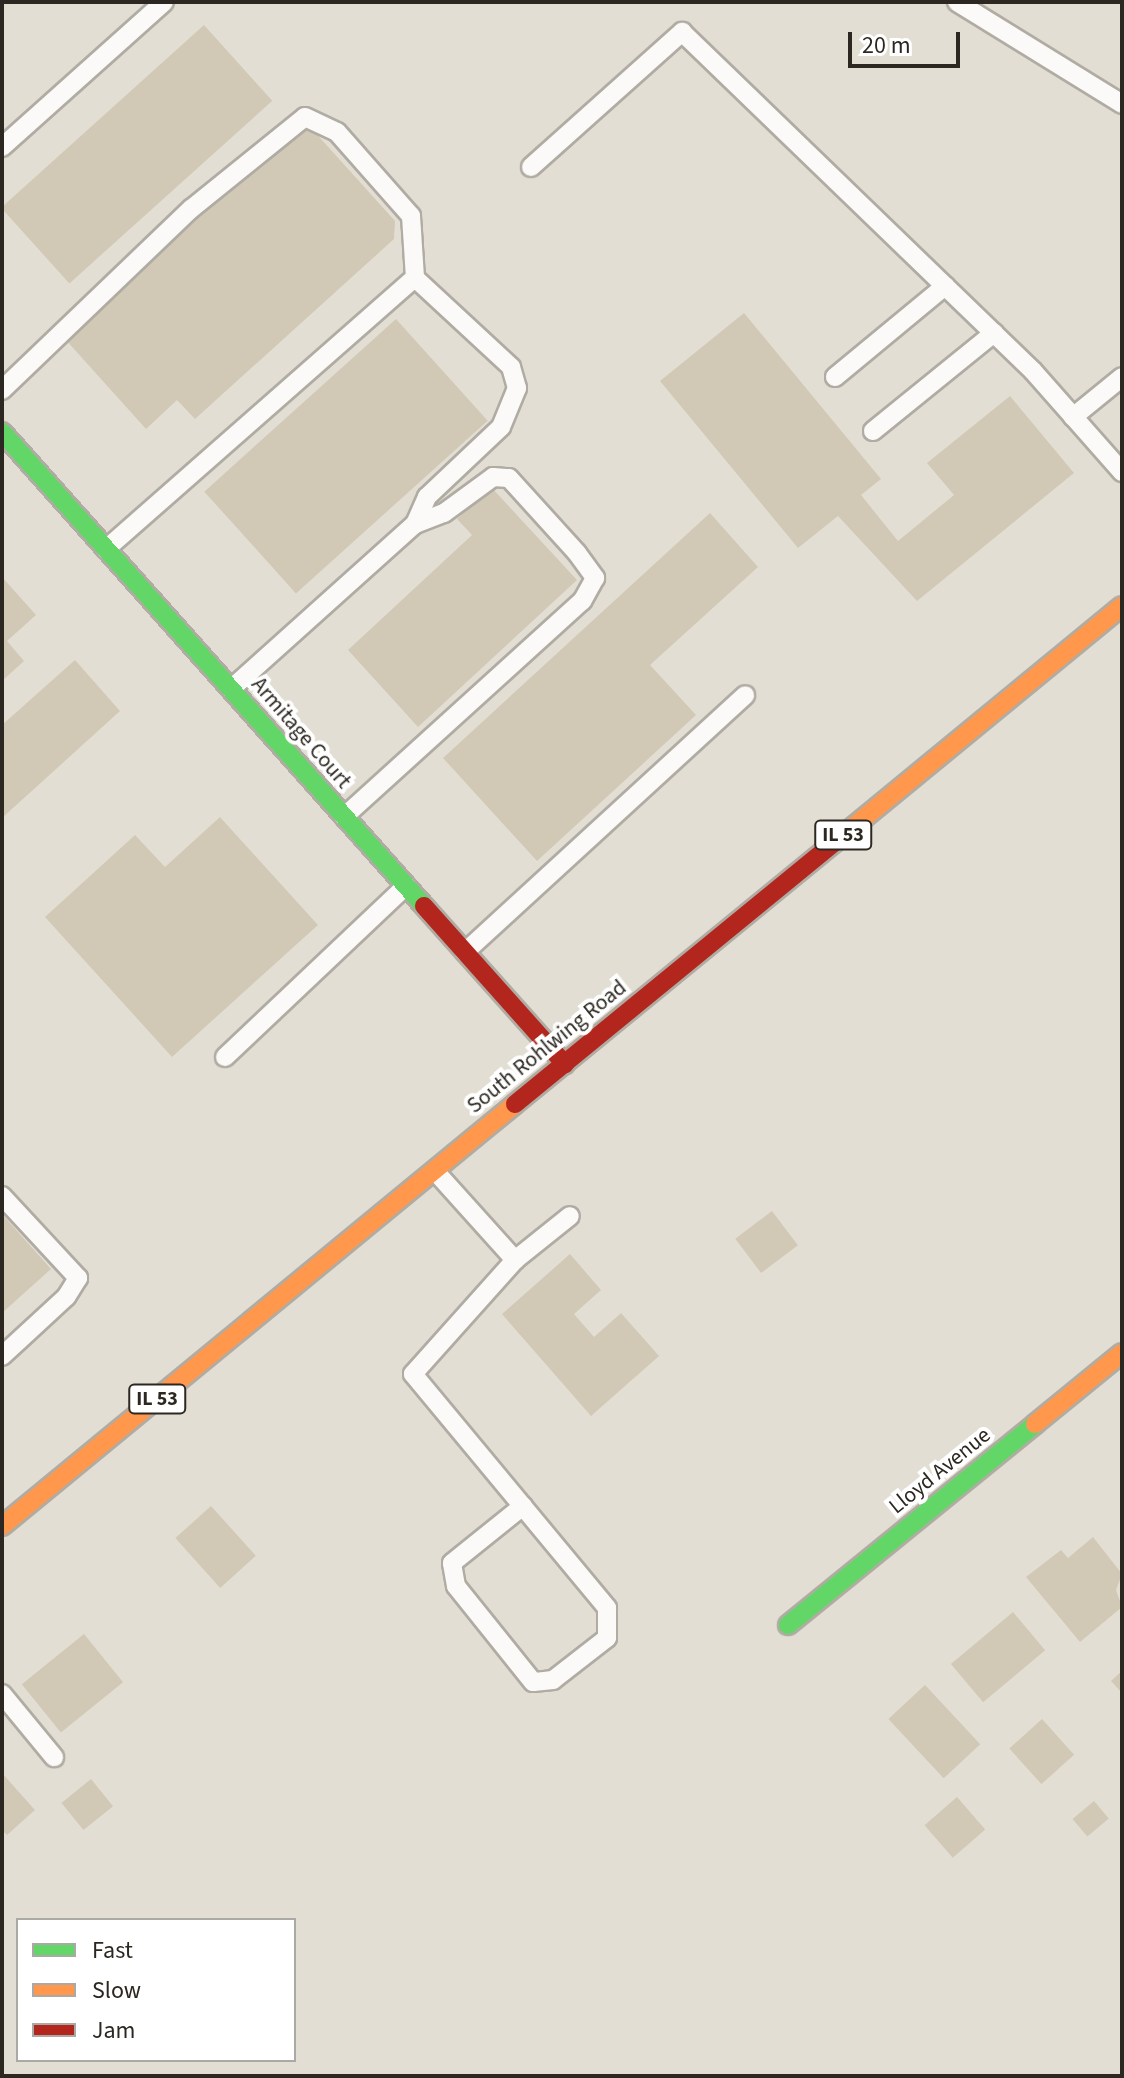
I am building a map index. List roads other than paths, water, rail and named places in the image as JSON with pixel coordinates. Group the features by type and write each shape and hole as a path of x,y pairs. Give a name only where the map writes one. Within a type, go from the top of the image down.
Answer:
{"main road":[{"name":"Armitage Court","path":"2,432 17,460 106,549 565,1064"},
{"name":"South Rohlwing Road","path":"2,1526 1122,606"},
{"name":"Lloyd Avenue","path":"788,1625 1122,1353"}],"lane":[{"path":"2,147 164,2"},
{"path":"957,2 1122,104"},
{"path":"531,167 682,32 994,333 1122,472"},
{"path":"2,390 191,209 305,117 337,132 411,216 415,278 511,367 517,388 516,401 501,427 427,497 415,524"},
{"path":"106,549 415,278"},
{"path":"835,377 945,286"},
{"path":"873,431 994,333"},
{"path":"1073,417 1122,377"},
{"path":"231,689 415,524 444,513 493,477 509,478 595,578 582,601 344,817"},
{"path":"465,952 745,695"},
{"path":"225,1057 406,886"},
{"path":"435,1171 515,1260"},
{"path":"2,1196 78,1278 66,1297 2,1356"},
{"path":"523,1506 452,1563 456,1586 533,1682 553,1680 607,1638 607,1608 523,1506 413,1374 515,1260 570,1216"},
{"path":"2,1694 54,1757"}]}
